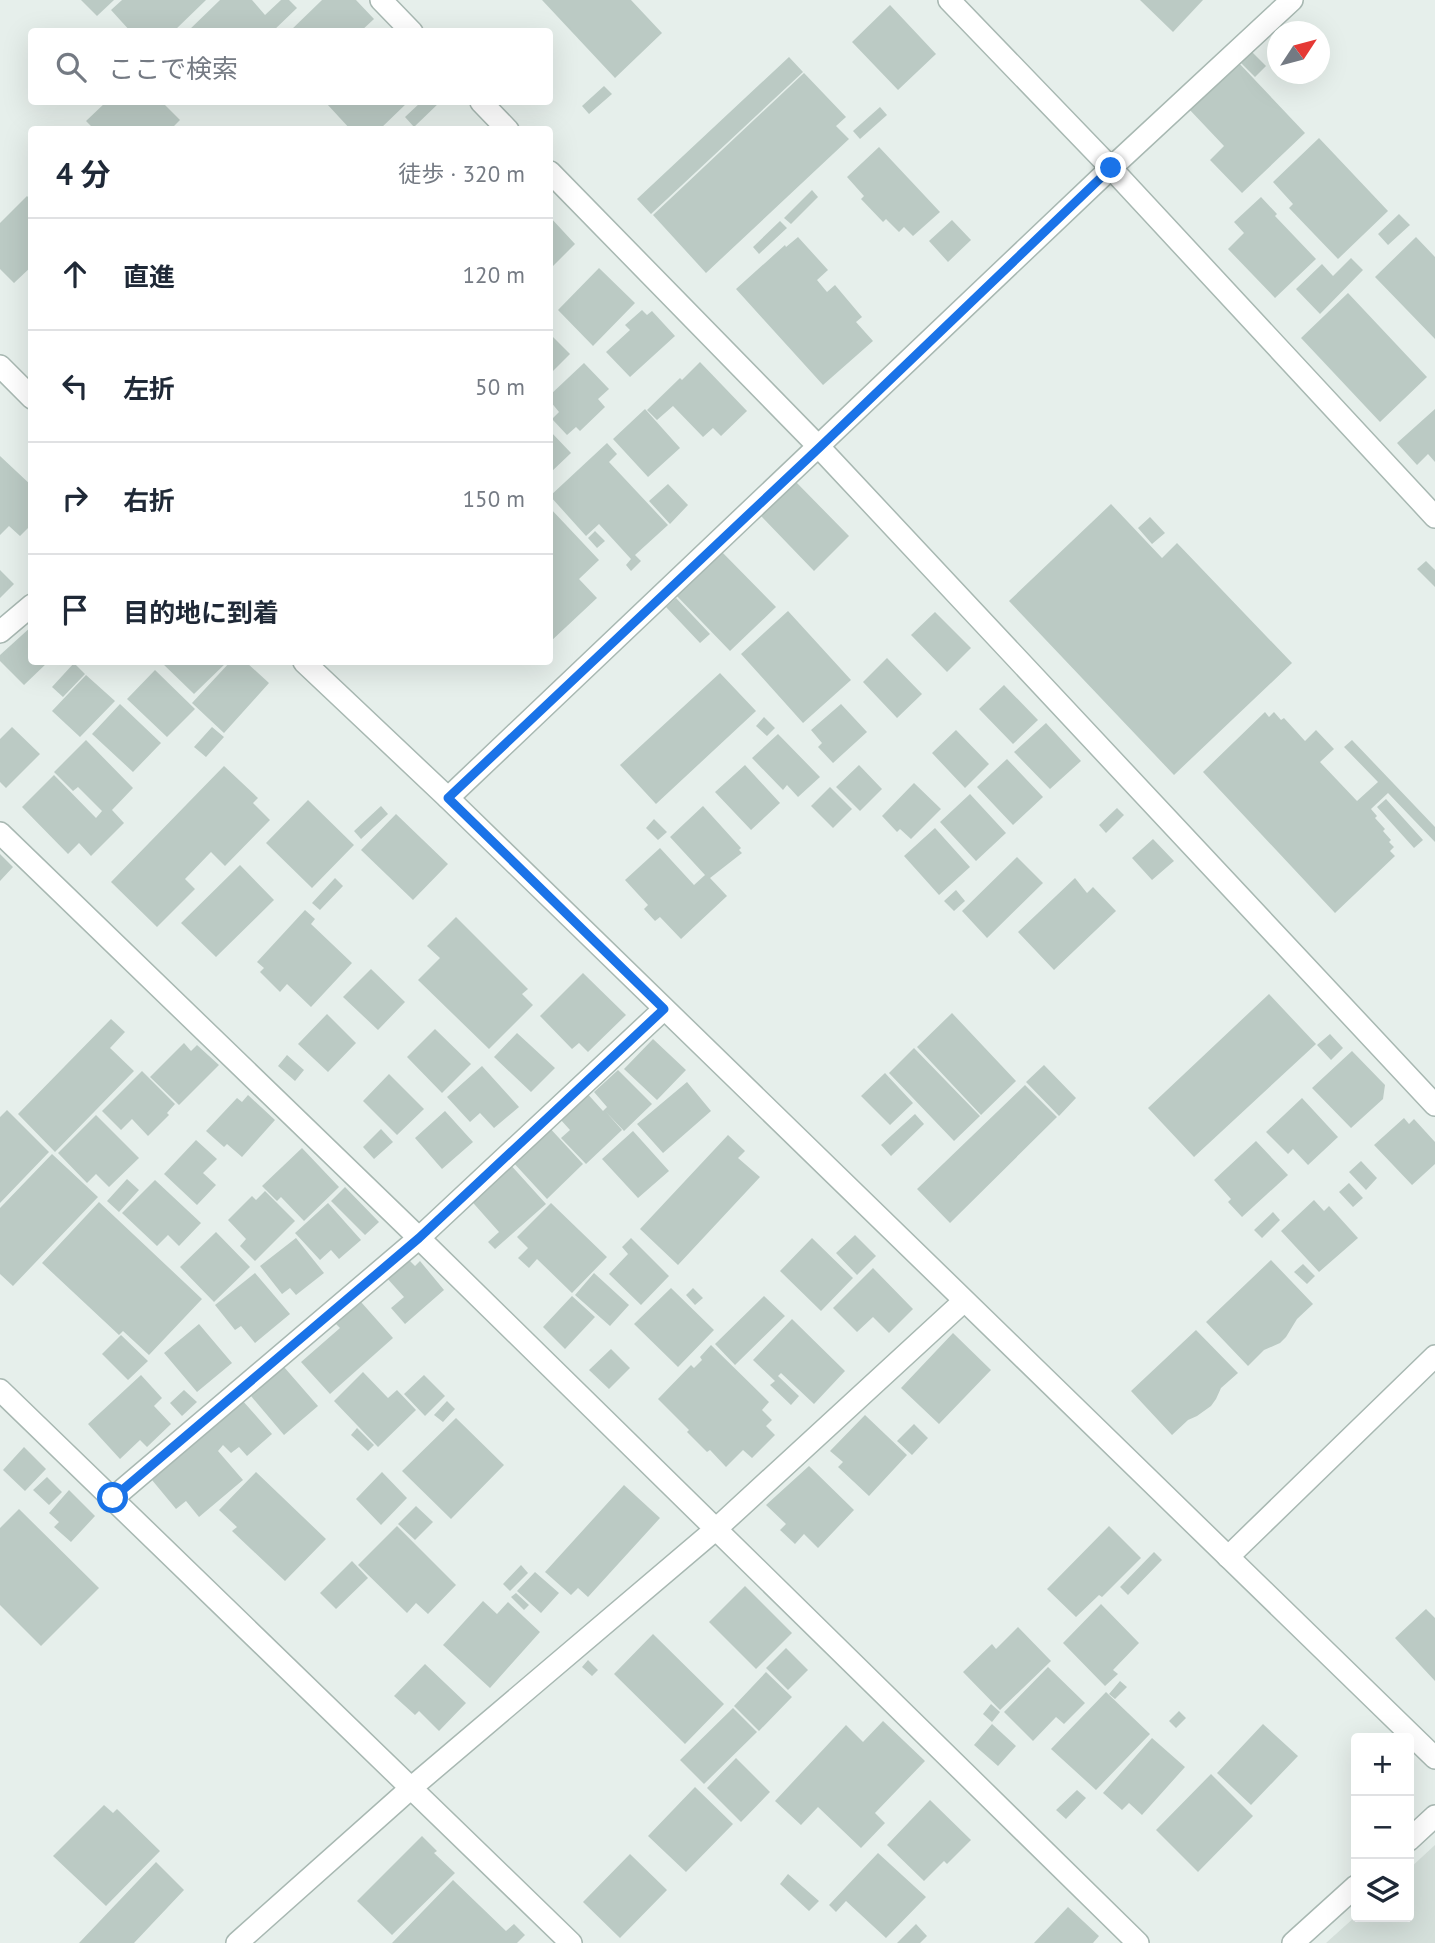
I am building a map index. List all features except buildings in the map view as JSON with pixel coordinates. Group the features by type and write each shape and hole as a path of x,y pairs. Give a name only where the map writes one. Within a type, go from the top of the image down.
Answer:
{"street":[{"path":"381,0 408,28"},
{"path":"949,0 1111,168 1435,517"},
{"path":"448,798 1111,168 1292,0"},
{"path":"484,105 504,126"},
{"path":"553,175 820,447 1435,1105"},
{"path":"0,366 28,394"},
{"path":"0,632 28,608"},
{"path":"307,665 448,798 1435,1758"},
{"path":"0,833 419,1238 1138,1943"},
{"path":"113,1498 419,1238 664,1009"},
{"path":"237,1943 411,1788 716,1529 964,1300"},
{"path":"1228,1557 1435,1356"},
{"path":"0,1390 570,1943"},
{"path":"1414,1835 1435,1816"},
{"path":"1293,1943 1351,1891"}],"shaded area":[{"path":"1435,1845 1435,1943 1326,1943 1351,1920 1414,1922 1414,1864"}],"route":[{"path":"113,1498 419,1238 664,1009 448,798 1111,168"}]}
